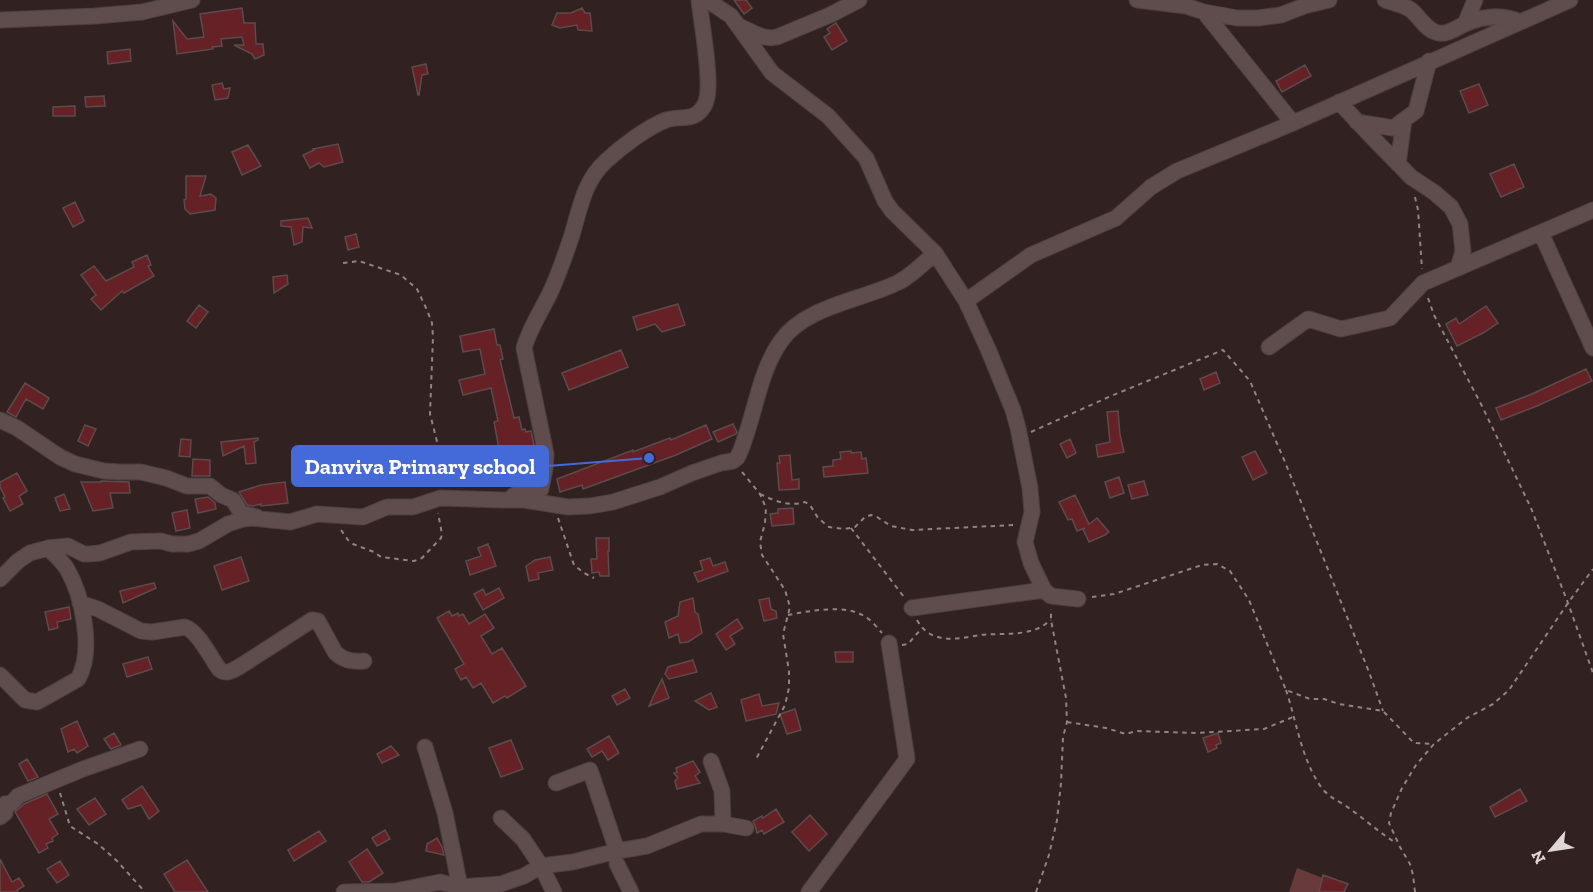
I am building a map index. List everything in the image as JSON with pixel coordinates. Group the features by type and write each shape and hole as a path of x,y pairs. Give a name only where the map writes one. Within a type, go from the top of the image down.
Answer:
{"street":[{"path":"0,20 142,12 192,0"},
{"path":"502,501 521,491 541,489 546,454 524,348 534,321 551,291 588,184 604,163 639,136 663,121 672,118 687,119 696,115 705,105 709,88 699,0"},
{"path":"707,0 731,16 740,26 772,73 828,116 866,158 885,201 935,254 966,302 1013,410 1030,488 1032,512 1026,547 1047,593"},
{"path":"740,26 762,37 777,38 859,0"},
{"path":"1137,0 1186,6 1237,18 1281,15 1329,0"},
{"path":"1385,0 1410,9 1431,31 1437,33 1444,34 1480,18 1493,17 1520,22"},
{"path":"1465,24 1475,0"},
{"path":"966,302 1031,255 1116,218 1151,187 1177,171 1293,123 1570,0"},
{"path":"1204,12 1293,123"},
{"path":"1357,122 1394,128 1416,111 1429,62"},
{"path":"1339,102 1411,177 1451,207 1460,224 1463,251 1458,268"},
{"path":"1398,164 1404,120"},
{"path":"1269,347 1308,319 1341,328 1389,318 1423,283 1593,210"},
{"path":"1541,233 1593,348"},
{"path":"0,420 75,464 112,471 141,472 187,486 210,486 221,495 233,500 241,513 290,522 317,514 363,517 387,507 413,507 433,500 524,500 568,507 613,502 660,487 709,466 733,461 740,454 765,370 787,333 798,323 819,312 898,282 913,273 935,254"},
{"path":"0,579 18,561 30,553 48,548 68,546 89,554 100,553 130,542 161,541 188,544 199,541 243,519 260,517"},
{"path":"0,675 17,694 30,702 37,702 78,679 85,656 84,619 69,572 48,548"},
{"path":"912,608 1047,593 1058,598 1078,599"},
{"path":"80,603 98,609 141,631 190,628 219,669 224,672 239,667 315,620 318,621 334,652 357,662 364,661"},
{"path":"809,892 908,759 889,643"},
{"path":"425,747 445,813 460,887"},
{"path":"0,818 5,813 4,804 12,803 18,796 140,749"},
{"path":"711,761 722,791 723,824"},
{"path":"556,783 590,770 617,858 631,892"},
{"path":"501,818 523,839 541,866 554,892"},
{"path":"344,892 396,891 440,882 460,887 501,884 524,876 541,866 617,858 701,824 723,824 747,828"}],"path":[{"path":"1411,177 1418,210 1423,283 1434,315 1531,508 1593,673"},
{"path":"332,515 344,536 353,544 381,557 414,561 422,558 442,534 433,500 441,472 441,457 430,414 433,338 428,310 417,289 400,275 359,261 343,263"},
{"path":"1020,438 1111,396 1223,350 1250,381 1285,462 1383,711 1414,743 1434,744"},
{"path":"733,461 760,494 766,508 760,542 762,555 785,590 790,607 783,634 789,671 789,688 785,705 754,761"},
{"path":"760,494 796,505 805,502 810,505 818,518 829,526 844,529 855,527 871,515 891,526 912,530 1029,524"},
{"path":"552,505 574,565 594,578"},
{"path":"1078,599 1114,594 1202,565 1217,564 1230,571 1249,600 1286,690 1306,758 1321,788 1331,798 1342,803 1398,844"},
{"path":"1415,892 1410,864 1389,823 1390,813 1411,772 1434,744 1467,717 1502,698 1516,682 1593,569"},
{"path":"1035,892 1049,855 1057,820 1067,722 1066,698 1047,593"},
{"path":"787,616 805,611 831,609 850,611 864,616 889,643 898,646 908,644 922,628"},
{"path":"1286,690 1310,699 1324,699 1339,704 1383,711"},
{"path":"1067,722 1093,728 1106,728 1126,734 1136,731 1197,733 1264,729 1293,717"},
{"path":"55,780 70,826 98,844 125,869 145,892"}],"shaded area":[{"path":"1297,868 1346,887 1344,892 1289,892"}],"building":[{"path":"734,0 746,0 752,8 744,14"},
{"path":"242,8 244,23 255,23 256,44 263,44 264,55 255,59 252,54 234,45 244,45 242,37 221,39 222,46 212,47 213,49 177,54 173,21 187,39 204,37 200,14"},
{"path":"582,8 585,13 590,13 592,31 578,30 577,25 560,28 552,25 557,13 571,13"},
{"path":"836,23 847,41 832,50 824,37 830,33 827,29"},
{"path":"130,49 131,61 108,64 107,52"},
{"path":"426,64 428,74 422,75 418,95 412,67"},
{"path":"1305,65 1311,76 1282,92 1276,81"},
{"path":"222,83 224,89 230,88 228,98 215,100 212,85"},
{"path":"1479,84 1488,105 1469,113 1460,91"},
{"path":"104,96 105,106 86,107 85,97"},
{"path":"75,106 75,116 53,116 53,107"},
{"path":"338,144 343,162 324,167 319,163 310,168 303,155 313,149"},
{"path":"248,145 261,166 242,175 232,152"},
{"path":"1514,164 1524,187 1501,197 1490,174"},
{"path":"186,176 206,176 200,196 211,194 216,198 215,210 190,214 185,209"},
{"path":"75,202 84,221 73,227 63,208"},
{"path":"308,218 312,228 303,227 302,242 294,245 291,227 281,226 281,221"},
{"path":"356,234 359,247 348,250 345,237"},
{"path":"147,255 151,265 148,266 154,276 124,293 122,291 101,310 91,299 96,295 81,275 94,266 106,281 134,267 132,262"},
{"path":"287,275 288,284 274,293 273,277"},
{"path":"678,304 685,325 662,332 655,324 637,330 633,317"},
{"path":"199,305 208,312 196,328 187,321"},
{"path":"1486,306 1498,323 1457,346 1446,324 1456,318 1459,324"},
{"path":"494,329 497,345 500,345 503,359 500,360 514,418 519,417 522,430 531,431 535,449 527,450 533,480 520,481 511,486 509,475 504,476 494,422 498,421 491,388 463,395 459,380 485,374 480,349 463,352 460,336"},
{"path":"621,350 628,367 569,390 562,373"},
{"path":"1586,369 1592,381 1501,420 1496,408"},
{"path":"1216,372 1220,383 1204,390 1200,379"},
{"path":"25,383 49,398 43,409 26,399 16,417 7,412"},
{"path":"1118,411 1124,452 1098,457 1096,445 1110,442 1107,412"},
{"path":"733,424 736,434 718,442 713,432"},
{"path":"85,425 96,429 88,446 78,441"},
{"path":"706,425 712,439 676,455 583,489 582,485 560,492 557,479 633,450 633,452 670,438 671,440"},
{"path":"258,438 254,442 256,463 246,464 244,446 223,456 221,442"},
{"path":"181,439 191,440 190,457 179,456"},
{"path":"1070,439 1076,453 1067,458 1060,444"},
{"path":"851,451 851,453 861,452 862,459 866,458 868,473 824,477 823,467 833,466 833,460 841,459 840,452"},
{"path":"1255,451 1267,473 1253,480 1242,457"},
{"path":"790,455 792,480 799,479 799,489 779,490 777,463 780,463 779,456"},
{"path":"193,459 210,460 210,476 192,476"},
{"path":"17,473 27,491 19,496 23,504 10,511 3,498 5,497 0,482"},
{"path":"1119,477 1124,493 1110,498 1105,482"},
{"path":"1144,481 1148,495 1132,499 1128,485"},
{"path":"81,482 129,482 130,493 110,493 113,508 93,511"},
{"path":"285,482 288,503 247,505 239,492 261,485"},
{"path":"64,494 70,509 60,511 55,498"},
{"path":"1075,495 1089,524 1097,518 1109,532 1089,542 1083,529 1085,528 1077,531 1072,519 1068,520 1059,502"},
{"path":"208,497 215,503 216,509 198,513 195,499"},
{"path":"793,508 794,524 772,526 770,514 778,513 778,509"},
{"path":"187,510 190,528 176,531 172,513"},
{"path":"596,538 609,538 609,576 600,576 599,572 592,573 591,559 597,559"},
{"path":"488,544 496,566 470,575 466,561 481,556 478,548"},
{"path":"241,557 249,581 222,590 214,566"},
{"path":"550,557 553,570 538,573 539,579 529,581 526,566 535,560"},
{"path":"710,558 713,566 725,562 728,571 698,582 694,573 703,570 700,561"},
{"path":"154,583 156,588 123,603 120,591"},
{"path":"499,588 504,598 483,610 474,594 483,589 486,595"},
{"path":"693,598 702,633 688,642 680,643 678,634 669,638 665,622 678,616 680,602"},
{"path":"769,598 771,609 776,611 777,618 764,621 759,600"},
{"path":"69,607 71,619 57,622 58,628 49,630 45,612"},
{"path":"449,611 452,616 458,613 459,616 463,614 469,624 485,614 494,628 481,636 492,654 502,648 526,686 507,698 505,696 493,703 481,683 473,688 466,677 461,680 455,669 464,664 437,618"},
{"path":"737,619 743,628 730,636 735,644 726,650 716,634"},
{"path":"835,652 853,652 853,662 836,662"},
{"path":"148,657 152,669 127,677 123,664"},
{"path":"693,660 697,672 669,679 665,674 668,667"},
{"path":"662,679 669,698 649,706 654,695"},
{"path":"625,689 630,698 617,705 612,696"},
{"path":"711,693 717,707 709,710 695,701"},
{"path":"759,694 762,706 779,703 776,714 746,721 741,700"},
{"path":"795,709 801,730 787,734 780,714"},
{"path":"77,721 88,746 77,753 74,749 68,752 61,729"},
{"path":"114,733 121,745 111,749 104,739"},
{"path":"1218,733 1221,743 1216,745 1217,748 1208,752 1203,738"},
{"path":"609,736 619,753 608,760 602,751 592,757 587,749"},
{"path":"511,740 523,769 501,777 489,748"},
{"path":"391,746 399,755 382,763 377,754"},
{"path":"27,759 38,777 28,781 19,764"},
{"path":"693,761 700,772 695,776 700,783 677,789 675,781 678,778 674,773 677,772 676,768"},
{"path":"142,786 159,811 149,819 141,805 128,809 122,800"},
{"path":"1520,789 1527,801 1495,817 1490,807"},
{"path":"47,794 58,814 49,819 58,834 52,838 53,841 46,844 48,848 39,853 15,812 24,804"},
{"path":"95,798 106,814 89,825 77,809"},
{"path":"776,809 784,822 764,834 762,830 757,833 753,821 762,816 763,818"},
{"path":"810,815 827,834 809,851 792,832"},
{"path":"385,830 390,839 377,846 372,838"},
{"path":"319,831 326,841 294,861 288,850"},
{"path":"437,838 444,855 426,851 427,844"},
{"path":"367,849 383,873 369,882 362,882 349,862"},
{"path":"0,859 12,882 19,878 24,886 17,890 18,892 0,892"},
{"path":"187,860 208,892 175,892 164,874"},
{"path":"60,861 69,875 57,883 47,869"},
{"path":"1323,875 1348,884 1344,892 1319,892"}],"place":[{"name":"Danviva Primary school","path":"649,458"}]}
